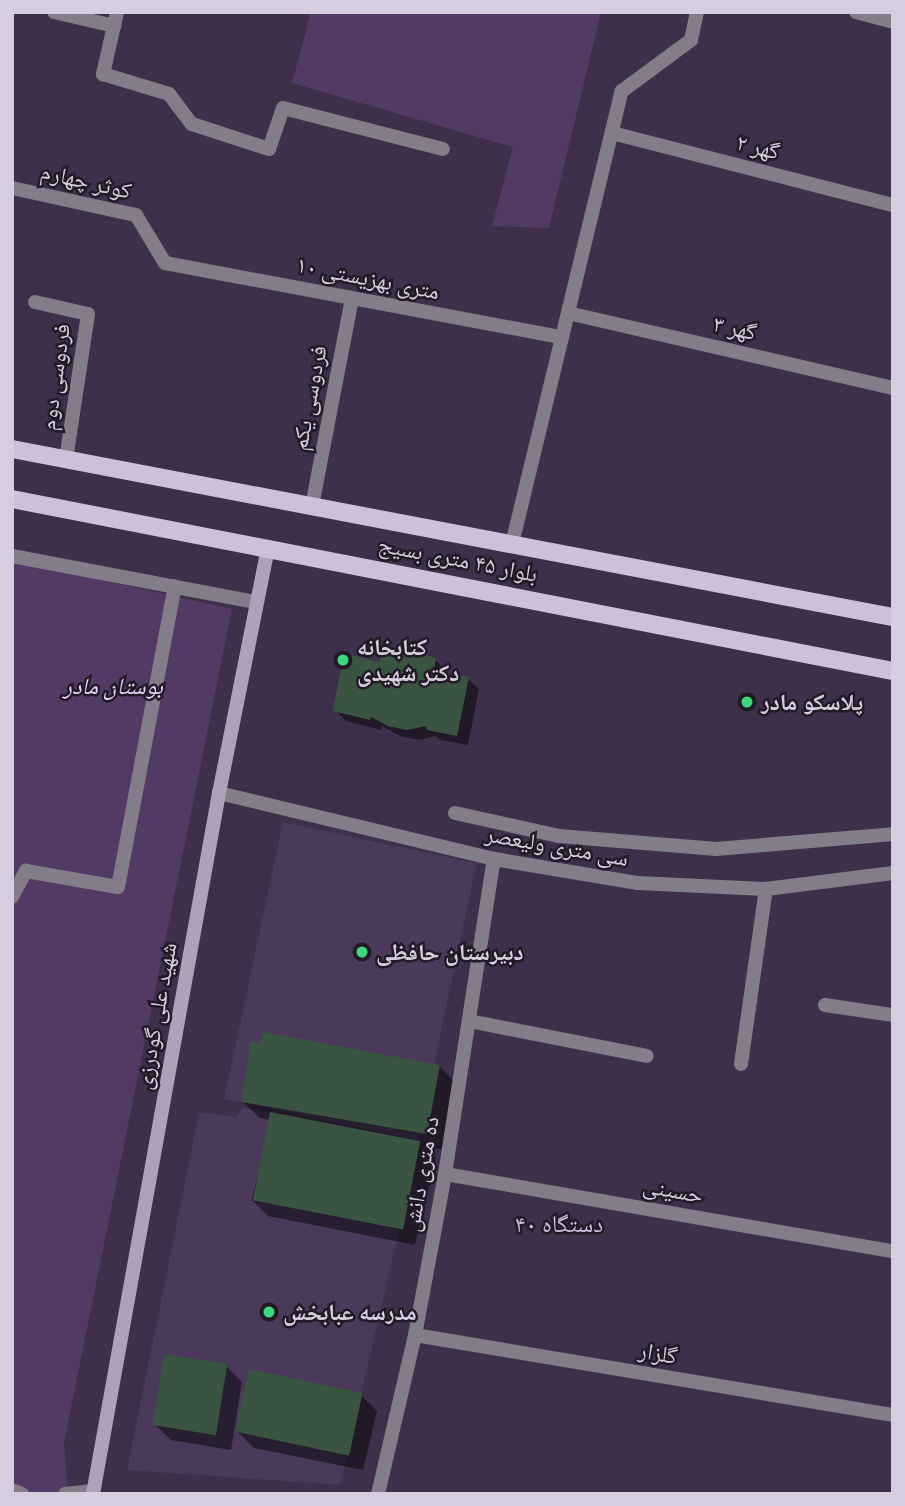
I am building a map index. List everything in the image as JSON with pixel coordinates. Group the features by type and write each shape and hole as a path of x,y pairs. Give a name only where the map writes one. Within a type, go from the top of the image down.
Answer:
{"main road":[{"name":"بلوار ۴۵ متری بسیج","path":"12,449 893,617"},
{"name":"بلوار ۴۵ متری بسیج","path":"12,499 893,671"}],"street":[{"path":"54,12 115,19 103,74 169,94 192,124 269,149 283,108 443,149"},
{"path":"512,544 622,91 691,40 697,12"},
{"path":"856,12 893,22"},
{"name":"گهر ۲","path":"612,133 893,205"},
{"name":"کوثر چهارم","path":"12,188 136,215 165,264"},
{"name":"۱۰ متری بهزیستی","path":"165,264 562,337"},
{"name":"فردوسی یکم","path":"312,506 352,298"},
{"name":"فردوسی دوم","path":"35,302 88,314 66,459"},
{"name":"گهر ۳","path":"568,313 893,388"},
{"name":"شهید علی گودرزی","path":"93,1492 219,793 268,547"},
{"path":"12,555 256,603"},
{"path":"12,897 26,871 118,887 175,586"},
{"name":"سی متری ولیعصر","path":"219,793 494,859 638,883 766,889 893,873"},
{"path":"455,813 559,836 716,849 893,834"},
{"name":"ده متری دانش","path":"378,1494 415,1335 445,1174 494,859"},
{"path":"741,1064 766,889"},
{"path":"825,1005 893,1014"},
{"path":"469,1021 647,1056"},
{"name":"حسینی","path":"445,1174 893,1251"},
{"name":"گلزار","path":"415,1335 893,1415"},
{"path":"12,1490 22,1494"},
{"path":"65,1494 93,1492"}],"shaded area":[{"name":"دبیرستان حافظی","path":"283,822 477,863 418,1140 224,1099"},
{"name":"مدرسه عبابخش","path":"243,1108 420,1140 340,1485 127,1470 199,1112 236,1117"}],"green space":[{"path":"311,12 601,12 549,228 492,226 513,147 292,83"},
{"name":"بوستان مادر","path":"12,560 232,609 64,1443 68,1494 12,1494"}],"building":[{"path":"384,649 411,651 436,658 434,672 469,677 457,736 427,730 426,726 407,730 388,726 371,717 370,720 333,711 344,653 379,662"},
{"path":"263,1032 440,1065 427,1134 242,1102 250,1042 260,1043"},
{"path":"270,1112 420,1141 403,1230 253,1200"},
{"path":"164,1354 227,1364 216,1435 153,1425"},
{"path":"249,1369 362,1393 349,1456 236,1432"}],"place":[{"name":"کتابخانه دکتر شهیدی","path":"343,660"},
{"name":"پلاسکو مادر","path":"747,702"},
{"name":"دبیرستان حافظی","path":"362,952"},
{"name":"مدرسه عبابخش","path":"269,1312"}],"district":[{"name":"۴۰ دستگاه","path":"559,1224"}]}
